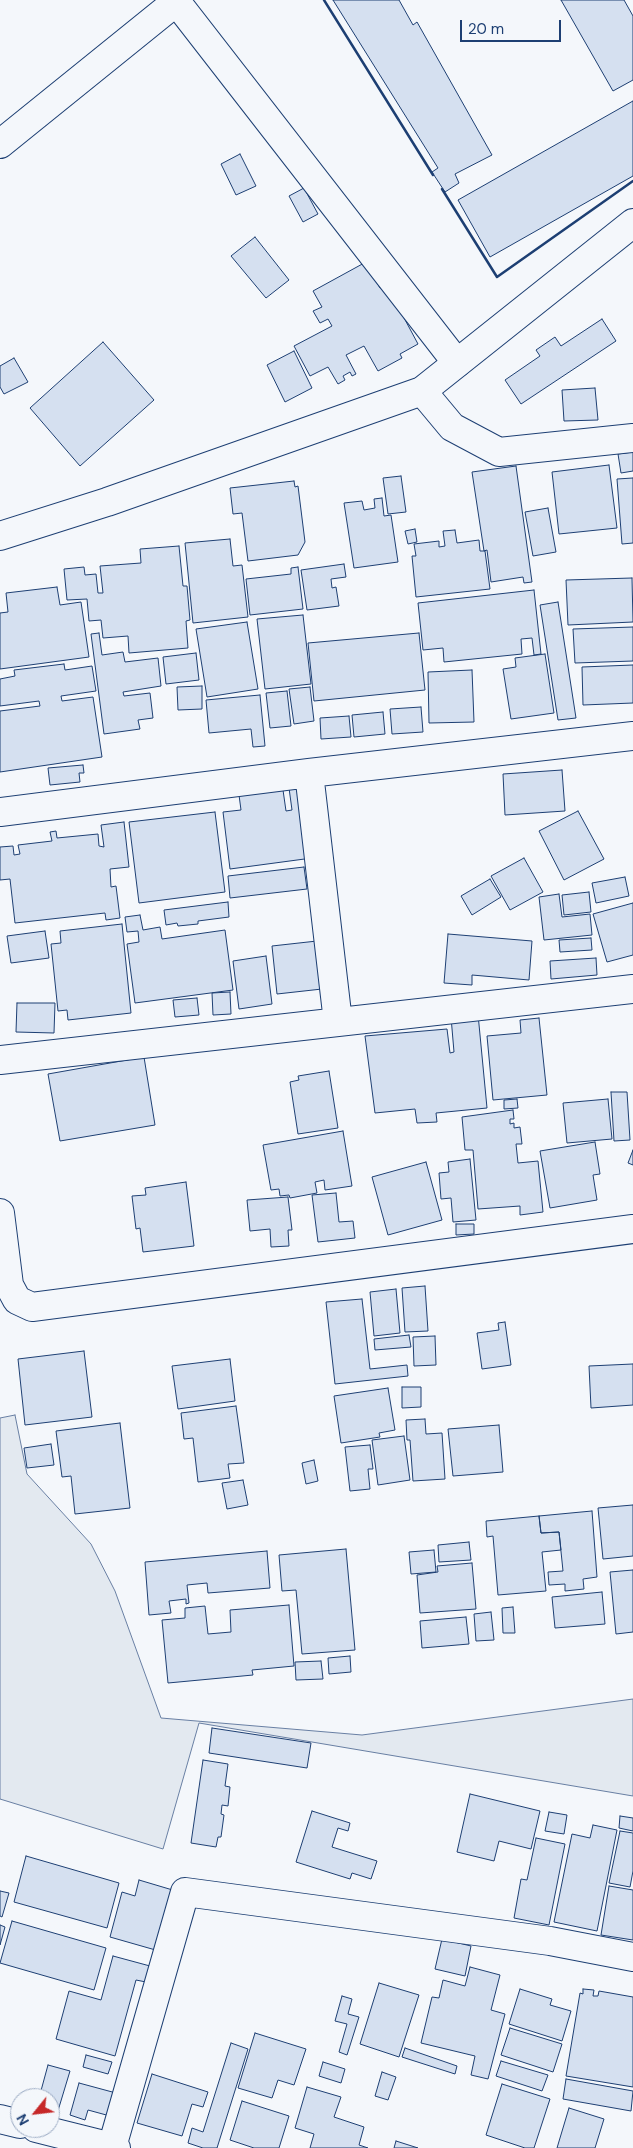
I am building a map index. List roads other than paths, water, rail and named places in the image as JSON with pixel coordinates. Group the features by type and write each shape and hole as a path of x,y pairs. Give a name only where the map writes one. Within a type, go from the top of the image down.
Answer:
{"street":[{"path":"0,144 176,1 457,364"},
{"path":"0,536 107,502 422,391 633,223"},
{"path":"422,391 452,427 499,452 633,438"},
{"path":"0,812 309,773 633,736"},
{"path":"309,773 338,1022"},
{"path":"0,1060 633,989"},
{"path":"0,1213 2,1246 10,1285 17,1300 32,1307 633,1229"},
{"path":"60,2134 114,2148 185,1892 550,1941 633,1957"}]}
